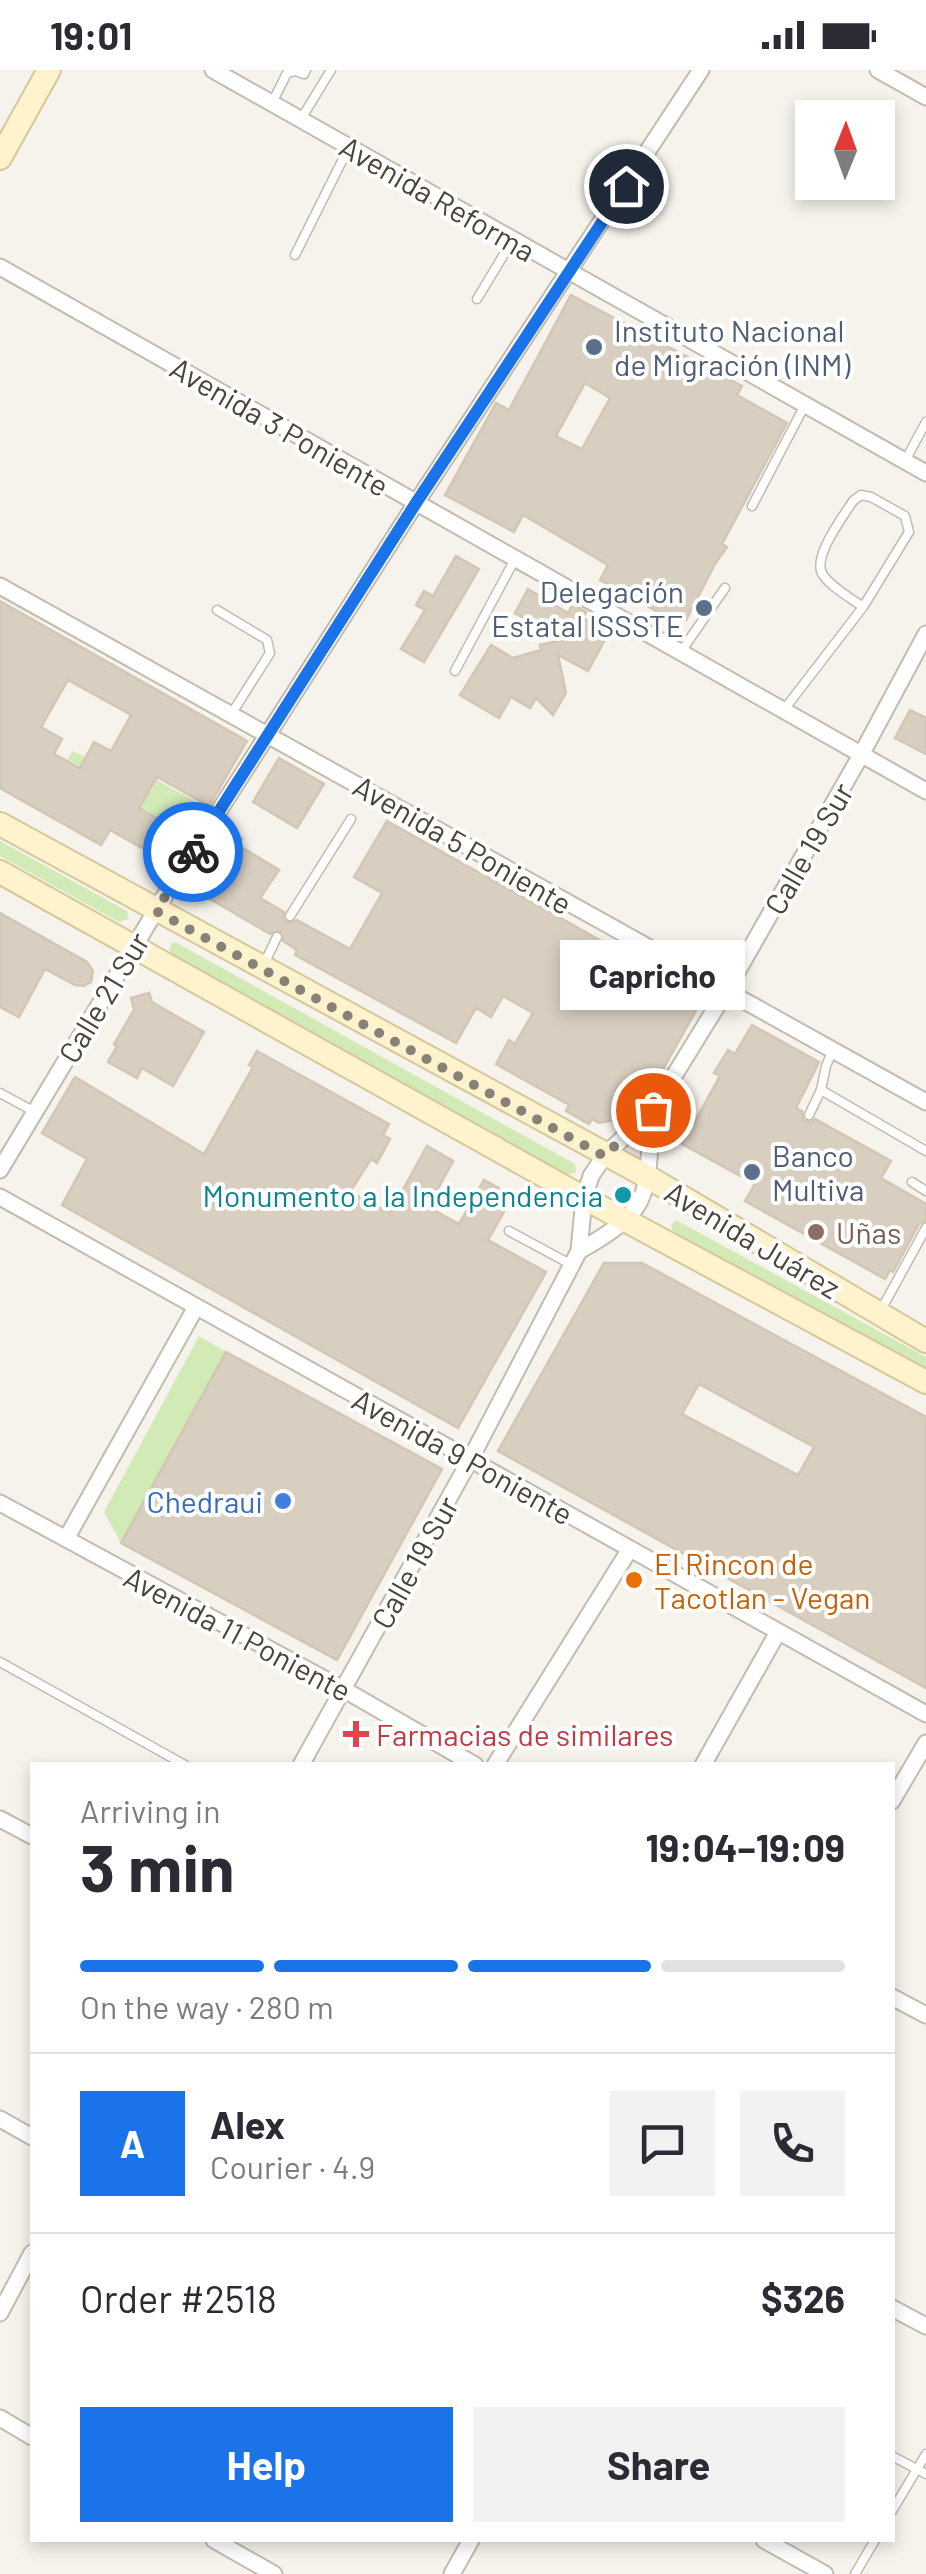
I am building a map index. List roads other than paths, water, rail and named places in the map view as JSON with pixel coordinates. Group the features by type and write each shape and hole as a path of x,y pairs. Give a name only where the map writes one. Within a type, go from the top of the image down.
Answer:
{"main road":[{"path":"0,158 49,70"},
{"name":"Avenida Juárez","path":"0,824 648,1177 926,1342"},
{"name":"Avenida Juárez","path":"0,872 584,1198 926,1382"}],"street":[{"name":"Avenida Reforma","path":"212,70 926,473"},
{"name":"Calle 21 Sur","path":"0,1170 133,946 416,503 702,70"},
{"path":"878,70 926,97"},
{"name":"Avenida 3 Poniente","path":"0,267 926,791"},
{"name":"Avenida 5 Poniente","path":"0,586 926,1102"},
{"name":"Calle 19 Sur","path":"302,1762 470,1460 576,1258 584,1198 592,1176 604,1156 653,1110 862,755 926,634"},
{"name":"Calle 19 Sur","path":"629,1220 641,1203 648,1177 653,1110"},
{"name":"Avenida 9 Poniente","path":"0,1197 926,1714"},
{"path":"576,1258 629,1220"},
{"path":"66,1539 196,1306"},
{"name":"Avenida 11 Poniente","path":"0,1503 470,1762"},
{"path":"497,1762 630,1550"},
{"path":"705,1762 778,1632"},
{"path":"895,1796 926,1742"},
{"path":"0,1819 30,1835"},
{"path":"895,1998 926,2015"},
{"path":"0,2119 30,2136"},
{"path":"0,2313 30,2257"},
{"path":"895,2310 926,2326"},
{"path":"0,2418 30,2436"},
{"path":"218,2542 274,2574"},
{"path":"452,2574 470,2542"},
{"path":"768,2542 825,2574"}],"lane":[{"path":"300,119 330,70"},
{"path":"272,103 287,73 305,72 322,84"},
{"path":"295,255 350,147"},
{"path":"477,298 512,241"},
{"path":"752,506 805,405"},
{"path":"905,461 926,422"},
{"path":"783,711 862,607 909,532 906,516 861,495 853,501 821,555 819,567 824,578 862,607"},
{"path":"455,672 515,559"},
{"path":"680,653 724,588"},
{"path":"217,610 267,640 270,647 232,714"},
{"path":"290,916 351,819"},
{"path":"262,968 276,938"},
{"path":"808,1115 821,1090 833,1050"},
{"path":"821,1090 926,1151"},
{"path":"0,1093 34,1112"},
{"path":"912,1182 926,1191"},
{"path":"879,1314 926,1228"},
{"path":"510,1230 576,1258"},
{"path":"0,1662 180,1762"},
{"path":"895,2506 926,2454"},
{"path":"895,2458 926,2474"},
{"path":"855,2574 874,2542"}],"place":[{"name":"Instituto Nacional de Migración (INM)","path":"594,347"},
{"name":"Delegación Estatal ISSSTE","path":"704,608"},
{"name":"Capricho","path":"653,1110"},
{"name":"Banco Multiva","path":"752,1172"},
{"name":"Monumento a la Independencia","path":"623,1195"},
{"name":"Uñas","path":"816,1232"},
{"name":"Chedraui","path":"283,1501"},
{"name":"El Rincon de Tacotlan - Vegan","path":"634,1580"},
{"name":"Farmacias de similares","path":"356,1734"}]}
